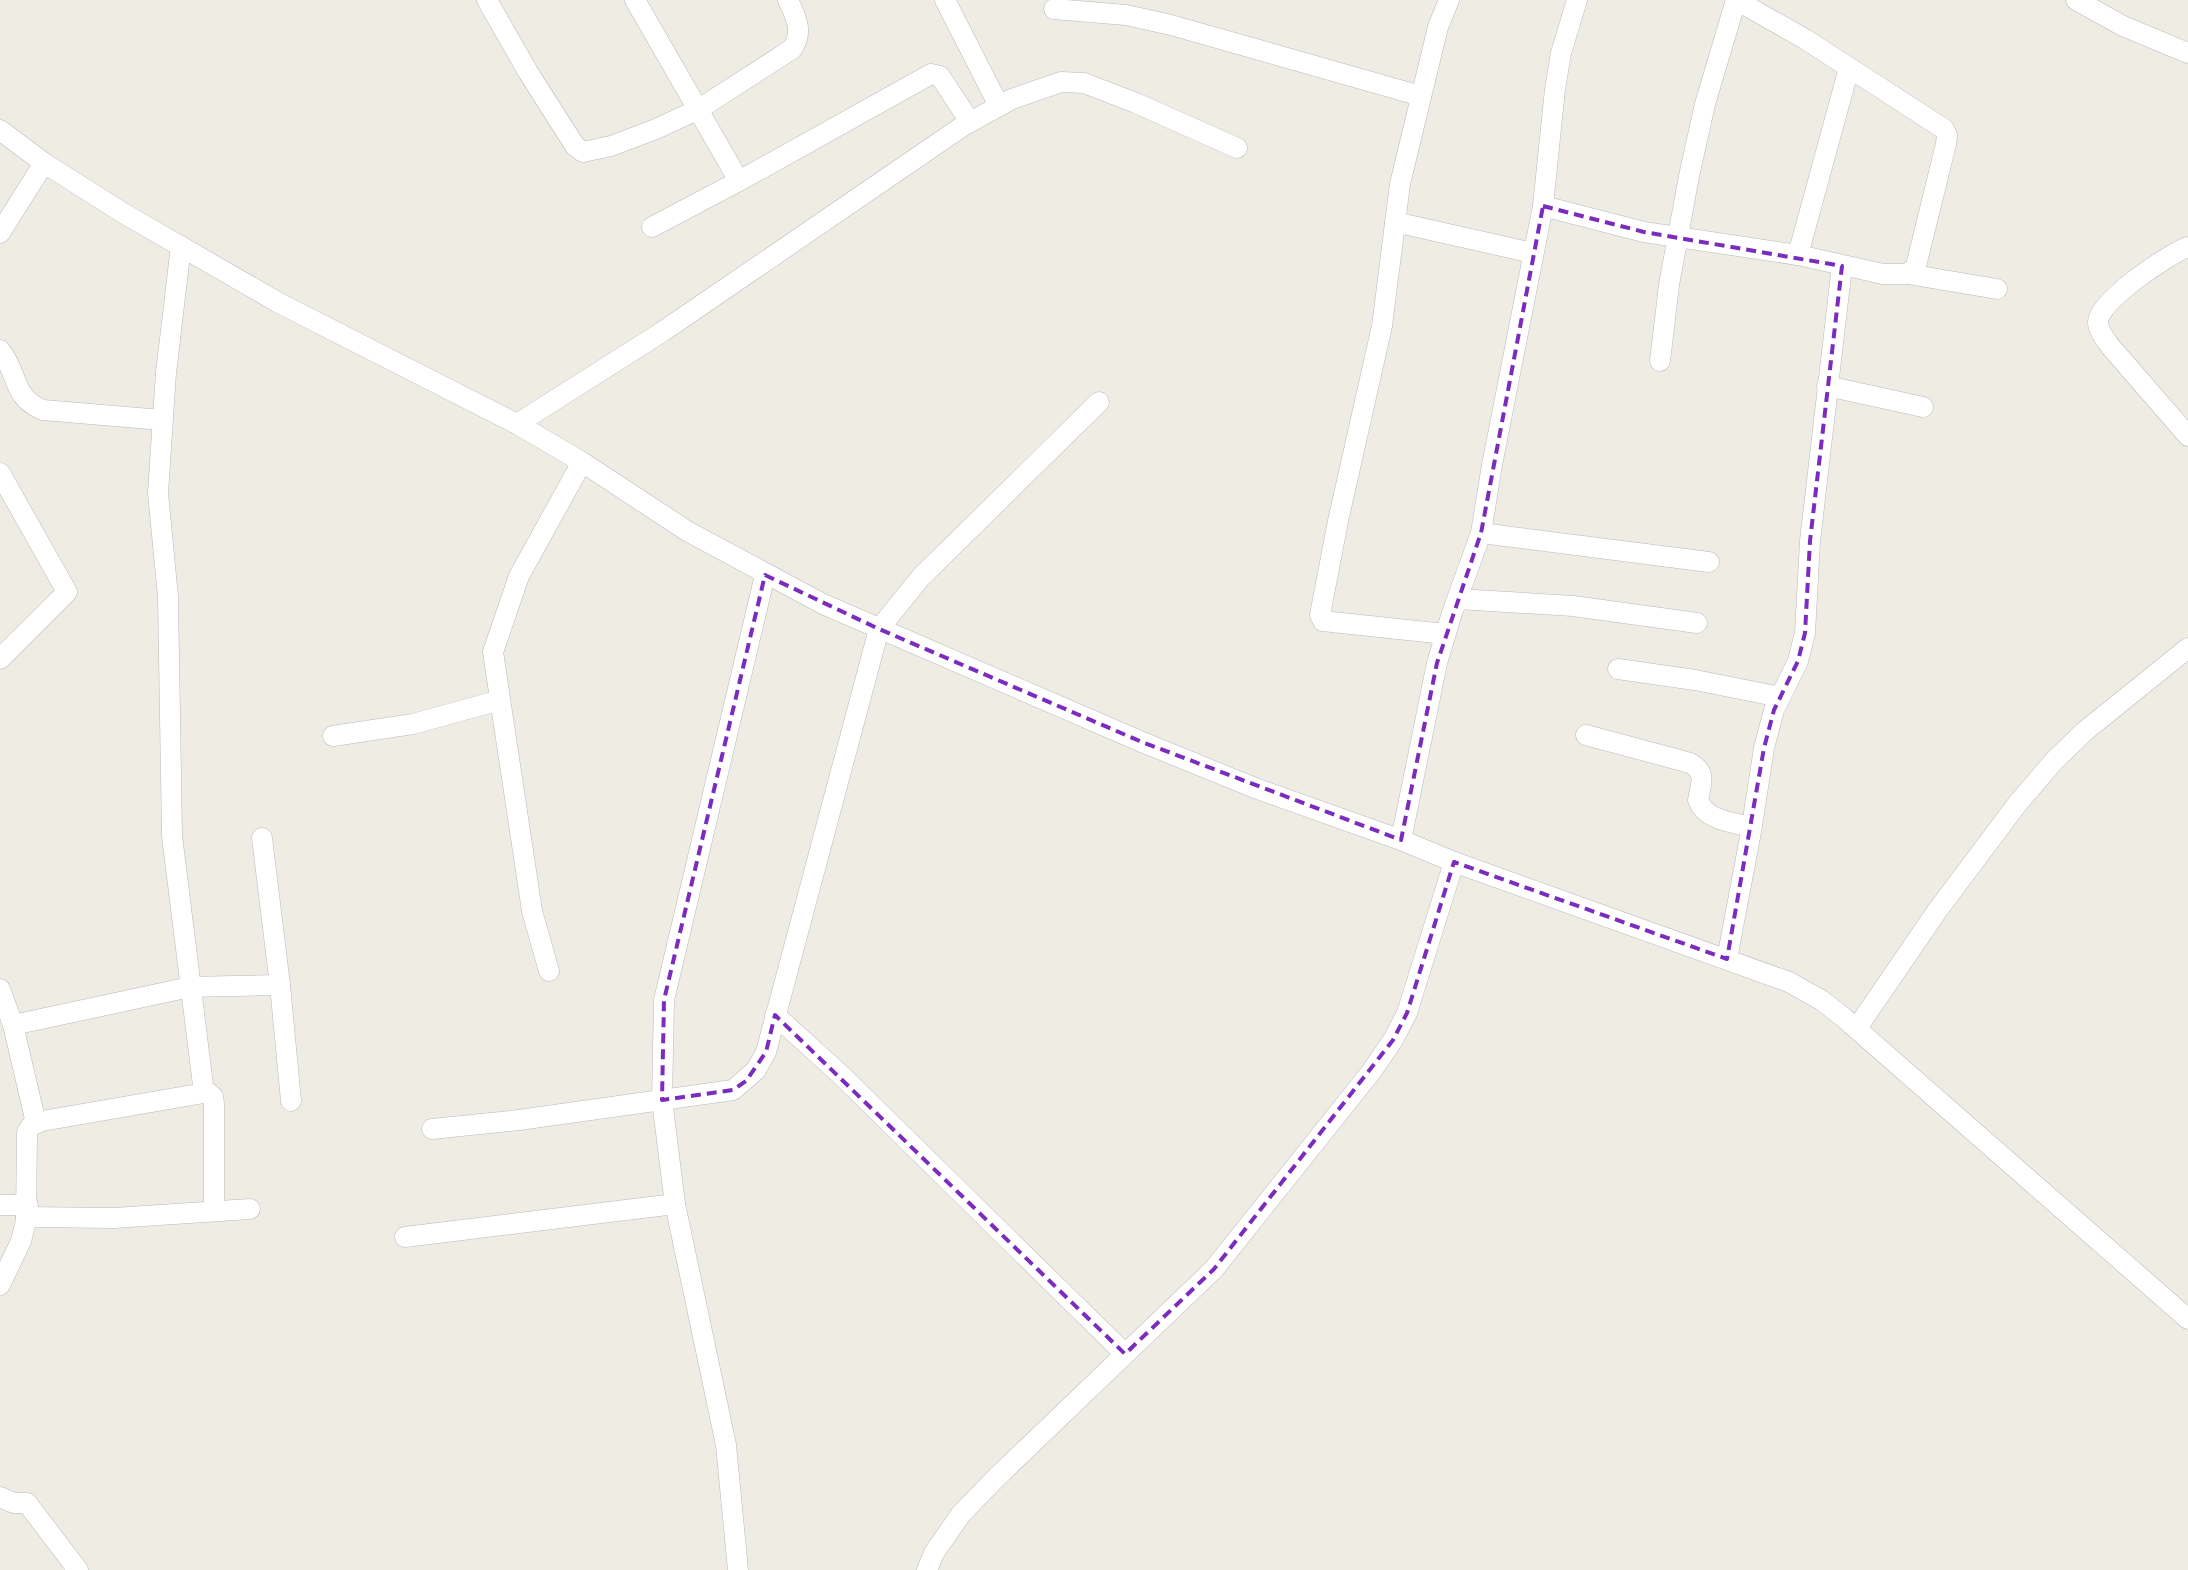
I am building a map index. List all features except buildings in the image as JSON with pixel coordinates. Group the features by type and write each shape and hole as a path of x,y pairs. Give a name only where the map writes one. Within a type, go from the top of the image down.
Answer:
{"street":[{"path":"487,0 528,72 575,146 583,152 611,146 656,129 699,109 792,49 798,41 799,30 796,15 788,0"},
{"path":"635,0 739,181"},
{"path":"945,0 999,106"},
{"path":"1445,634 1323,621 1320,616 1338,521 1382,326 1400,184 1438,27 1449,0"},
{"path":"1401,840 1437,663 1445,634 1482,533 1492,465 1543,206 1561,53 1577,0"},
{"path":"1660,361 1669,285 1705,104 1736,0 1849,68 1938,125 1947,135 1916,266 1908,274"},
{"path":"2076,0 2123,26 2188,53"},
{"path":"1054,9 1126,15 1171,25 1421,96"},
{"path":"1798,255 1849,68"},
{"path":"652,227 931,74 940,76 970,122"},
{"path":"517,424 662,332 970,122 1012,99 1061,82 1084,83 1136,103 1236,148"},
{"path":"0,130 44,163 123,213 280,303 517,424 582,462 687,531 765,575 878,629 1142,742 1255,788 1401,840 1454,862 1789,982 1821,1000 1857,1028 2188,1319"},
{"path":"0,233 44,163"},
{"path":"1543,206 1644,232 1798,255 1884,274 1908,274 1997,289"},
{"path":"1395,222 1533,253"},
{"path":"181,246 166,373 158,493 168,597 172,836 204,1093"},
{"path":"2188,247 2180,250 2156,266 2109,301 2100,312 2098,322 2101,333 2110,346 2188,436"},
{"path":"1727,959 1764,748 1774,710 1798,661 1804,633 1810,540 1818,485 1827,386 1842,266"},
{"path":"0,350 9,364 15,383 25,400 43,410 162,420"},
{"path":"1827,386 1923,407"},
{"path":"432,1129 519,1120 733,1090 746,1081 756,1070 766,1052 878,629 921,578 1099,402"},
{"path":"549,971 532,911 493,652 519,576 582,462"},
{"path":"0,473 67,592 0,659"},
{"path":"1482,533 1709,562"},
{"path":"738,1570 726,1445 675,1204 662,1100 664,1000 765,575"},
{"path":"1458,599 1574,606 1697,623"},
{"path":"1857,1028 1937,911 2018,803 2054,761 2085,731 2188,648"},
{"path":"1618,669 1695,680 1780,697"},
{"path":"333,736 412,724 500,700"},
{"path":"1586,735 1690,763 1698,767 1702,776 1698,800 1707,813 1716,818 1751,827"},
{"path":"262,838 280,985 291,1101"},
{"path":"927,1570 934,1553 962,1514 1214,1269 1346,1103 1393,1040 1407,1013 1454,862"},
{"path":"13,1025 190,987 280,985"},
{"path":"0,989 13,1025 36,1123"},
{"path":"775,1015 840,1074 1125,1354"},
{"path":"0,1285 21,1241 27,1211 27,1132 36,1123 204,1093 209,1094 213,1097 214,1211"},
{"path":"404,1237 675,1204"},
{"path":"0,1205 27,1211 114,1218 250,1209"},
{"path":"0,1497 14,1503 27,1503 78,1570"}],"highlighted area":[{"path":"1543,206 1644,232 1842,266 1810,541 1805,633 1798,661 1774,710 1764,748 1727,959 1454,862 1407,1013 1393,1040 1214,1269 1125,1354 775,1015 766,1052 746,1081 733,1090 662,1100 664,1000 765,575 879,629 1142,742 1401,840 1437,663 1481,533"}]}
